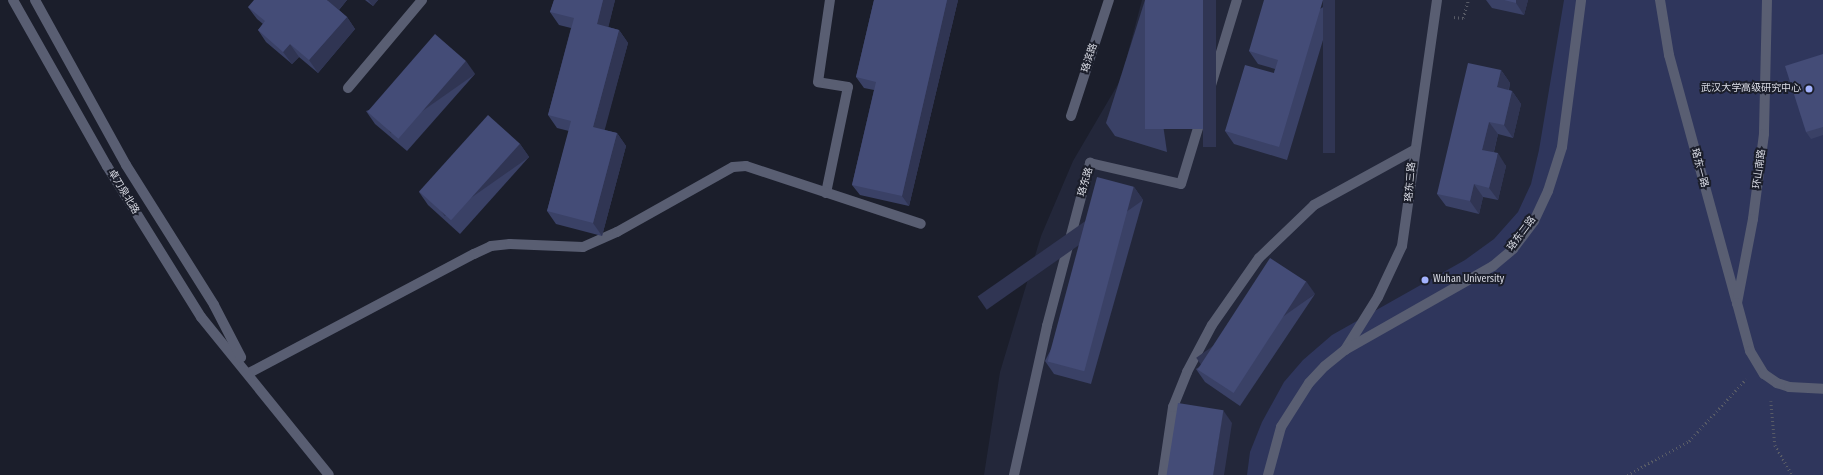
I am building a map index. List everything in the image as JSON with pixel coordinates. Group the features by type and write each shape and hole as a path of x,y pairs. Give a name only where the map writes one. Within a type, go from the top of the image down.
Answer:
{"street":[{"name":"卓刀泉北路","path":"13,0 167,265 201,317 249,373 329,475"},
{"name":"卓刀泉北路","path":"35,0 126,165 214,305 249,373"},
{"path":"348,88 422,0"},
{"path":"826,193 848,87 818,82 830,0"},
{"name":"珞滨路","path":"1071,116 1109,0"},
{"name":"珞东路","path":"1014,475 1047,326 1090,163 1181,184 1237,0"},
{"name":"珞东三路","path":"1345,350 1378,296 1402,246 1407,222 1414,150 1437,0"},
{"name":"珞东二路","path":"1268,475 1281,427 1294,403 1309,383 1345,350 1493,266 1513,249 1534,221 1548,191 1562,147 1581,0"},
{"name":"珞东一路","path":"1660,0 1673,70 1746,335 1758,366"},
{"name":"环山南路","path":"1737,303 1753,219 1764,134 1768,0"},
{"path":"1163,475 1173,407 1187,372 1212,325 1258,258 1314,205 1414,150"},
{"path":"249,373 474,254 492,246 510,244 583,247 617,232 733,167 746,166 922,224"},
{"path":"1758,366 1770,379 1789,387 1823,389"}],"path":[{"path":"1627,475 1689,442 1758,366"},
{"path":"1770,379 1775,445 1792,475"}],"shaded area":[{"name":"Wuhan University","path":"1142,0 1823,0 1823,475 984,475 1000,372 1041,236 1073,161 1121,79"},
{"path":"1564,0 1823,0 1823,475 1247,475 1250,452 1262,422 1284,382 1303,360 1332,335 1465,260 1494,239 1518,212 1531,184 1539,150"}],"building":[{"path":"254,0 327,0 347,17 309,60 290,44 283,52 258,30 265,21 248,7"},
{"path":"554,0 603,0 597,24 619,30 593,127 617,133 593,223 547,211 571,121 548,115 574,18 550,12"},
{"path":"874,0 947,0 902,196 852,185 876,82 856,77"},
{"path":"1145,0 1203,0 1203,129 1145,129"},
{"path":"1264,0 1323,0 1279,147 1225,131 1245,65 1274,73 1278,60 1249,51"},
{"path":"1504,0 1516,0 1516,3"},
{"path":"435,34 466,61 398,139 367,112"},
{"path":"1823,54 1823,127 1806,132 1785,66"},
{"path":"1468,63 1501,70 1497,87 1512,91 1504,125 1489,122 1482,150 1498,153 1489,188 1474,184 1470,201 1437,194"},
{"path":"488,115 520,144 451,220 419,192"},
{"path":"1097,177 1134,187 1084,371 1048,361"},
{"path":"1270,258 1306,281 1234,393 1198,370"},
{"path":"1178,403 1223,410 1213,475 1167,475"}],"place":[{"name":"武汉大学高级研究中心","path":"1809,89"},
{"name":"Wuhan University","path":"1425,280"}]}
